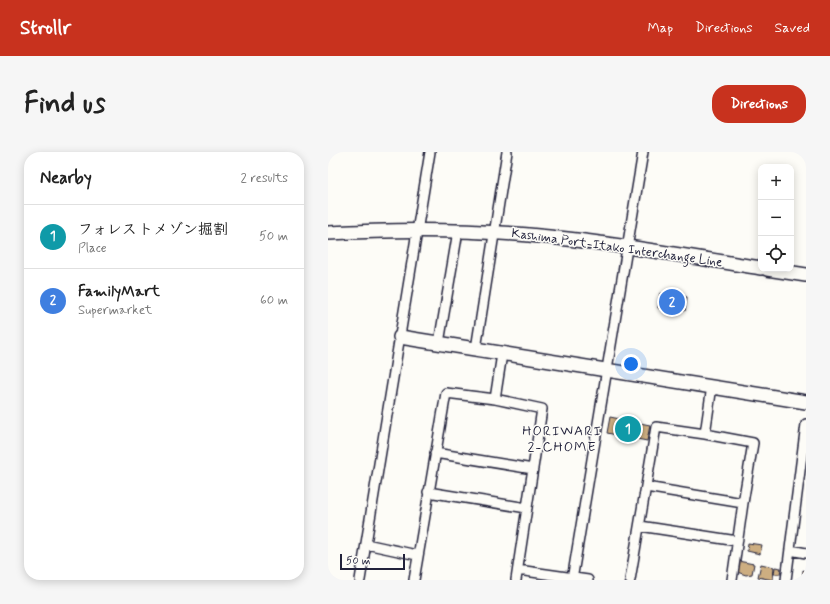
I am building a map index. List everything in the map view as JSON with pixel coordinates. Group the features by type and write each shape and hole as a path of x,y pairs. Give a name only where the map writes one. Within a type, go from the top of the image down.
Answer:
{"main road":[{"name":"Kashima Port-Itako Interchange Line","path":"328,232 418,230 549,237 627,247 758,268"},
{"path":"786,272 806,275"},
{"path":"400,337 806,402"}],"street":[{"path":"360,580 430,152"},
{"path":"476,349 507,152"},
{"path":"572,579 642,152"},
{"path":"439,343 458,231"},
{"path":"495,399 502,354"},
{"path":"706,434 712,386"},
{"path":"414,580 417,555 446,393 495,399 542,408 516,580"},
{"path":"786,580 806,424"},
{"path":"630,580 656,427 706,434 753,443 732,580"},
{"path":"435,453 533,469"},
{"path":"646,487 743,503"},
{"path":"428,492 527,508"},
{"path":"640,526 737,542"},
{"path":"366,544 417,555"},
{"path":"790,550 806,553"},
{"path":"518,570 572,579 588,580"}],"building":[{"path":"660,293 687,297 685,311 658,308"},
{"path":"610,417 650,425 647,441 607,433"},
{"path":"748,543 762,545 760,554 747,551"},
{"path":"738,561 754,564 752,574 746,575 737,572"},
{"path":"761,564 774,567 773,580 758,577"},
{"path":"775,567 781,568 780,574 774,574"},
{"path":"803,570 806,571 806,580 802,580"}],"place":[{"name":"FamilyMart","path":"672,302"},
{"name":"フォレストメゾン掘割","path":"628,429"}],"district":[{"name":"HORIWARI 2-CHOME","path":"562,440"}]}
